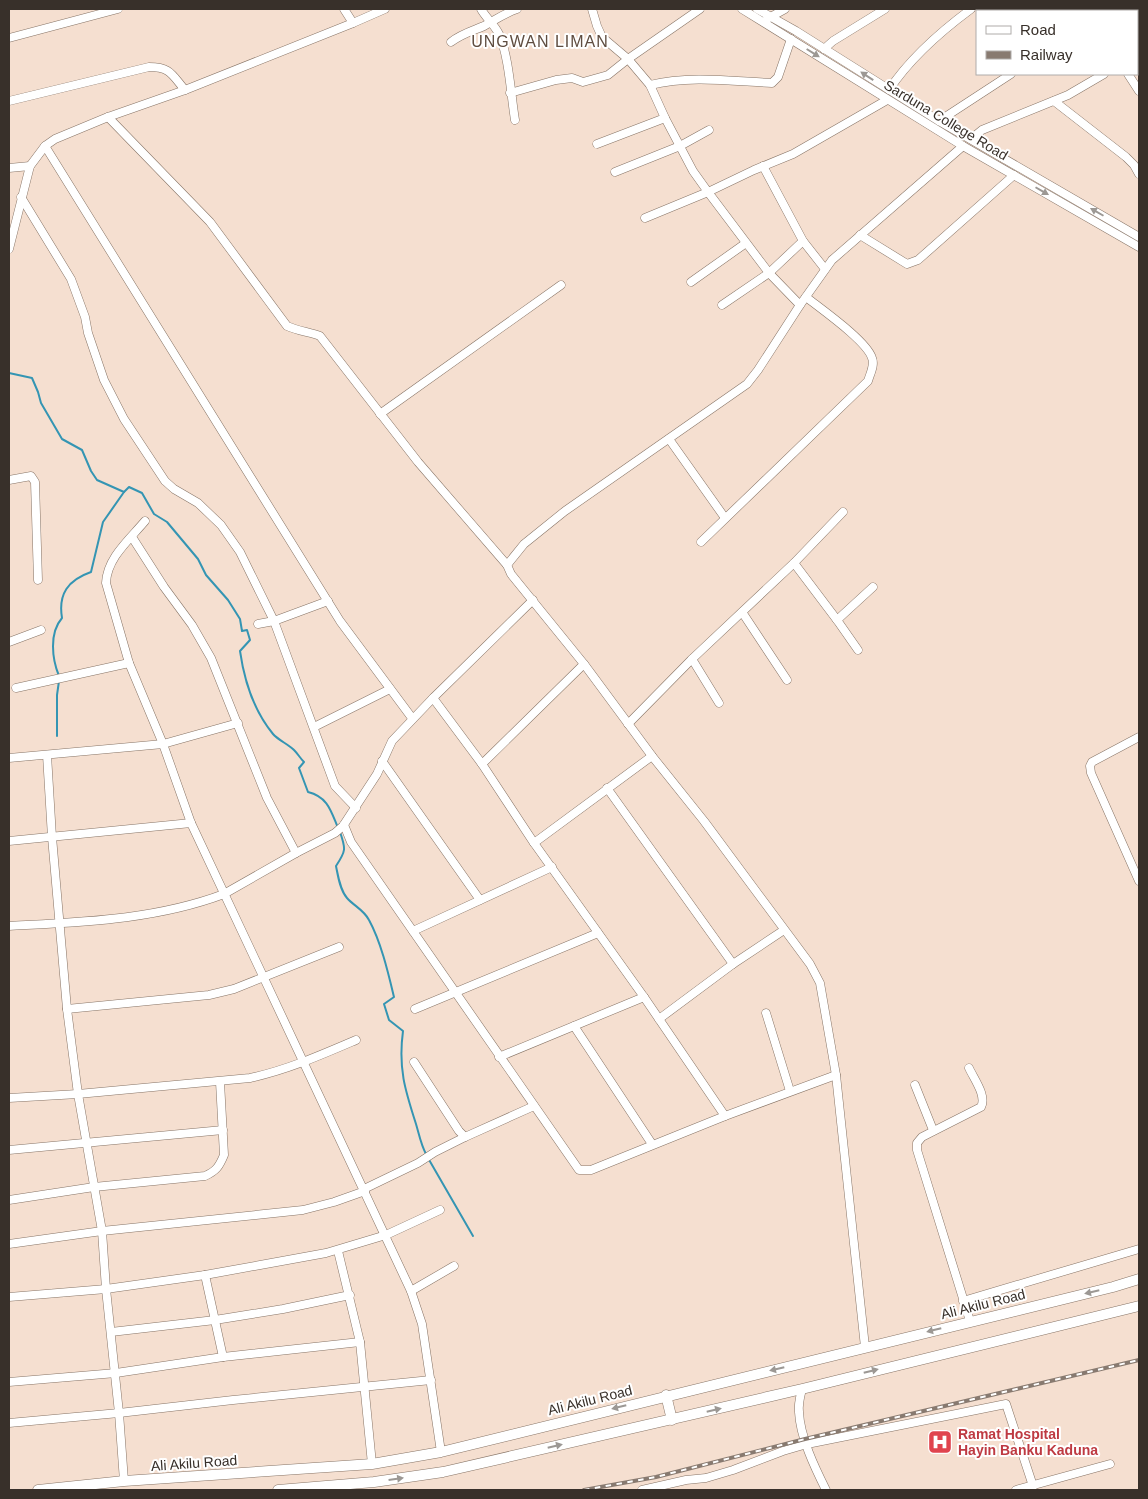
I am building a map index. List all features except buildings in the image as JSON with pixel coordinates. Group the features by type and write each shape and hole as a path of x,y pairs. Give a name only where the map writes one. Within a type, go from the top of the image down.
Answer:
{"main road":[{"name":"Ali Akilu Road","path":"38,1490 372,1464 440,1452 1113,1287 1139,1279"},
{"path":"278,1490 374,1482 442,1472 672,1420 1139,1306"},
{"path":"666,1396 672,1420"}],"street":[{"path":"9,38 118,9"},
{"path":"344,9 353,23"},
{"path":"9,249 30,166 46,146 55,139 108,117 185,90 385,9"},
{"path":"481,9 487,18 492,21 500,36 506,61 515,120"},
{"path":"451,42 460,35 516,9"},
{"path":"592,9 602,37 628,59 650,85 693,171 769,273 800,305"},
{"path":"510,93 556,80 572,78 583,82 604,77 700,9"},
{"name":"Sarduna College Road","path":"742,9 767,19 824,49 939,121 1139,237"},
{"name":"Sarduna College Road","path":"757,9 792,39 842,72 963,146 1139,247"},
{"path":"767,19 786,9"},
{"path":"824,49 872,15 886,9"},
{"path":"889,90 899,75 923,49 970,9"},
{"path":"650,85 670,80 702,79 772,83 778,77 792,39"},
{"path":"842,72 848,64"},
{"path":"9,101 149,67 162,67 169,71 185,90"},
{"path":"939,121 1009,75"},
{"path":"971,139 982,130 1068,95 1102,75"},
{"path":"1129,75 1139,91"},
{"path":"645,218 793,154 887,100"},
{"path":"1054,101 1126,157 1139,174"},
{"path":"108,117 210,222 287,326 320,336 418,462 506,565 511,574 584,664 652,756 724,847 810,964 820,983 836,1075 865,1347"},
{"path":"597,144 665,118"},
{"path":"614,172 680,146 708,130"},
{"path":"46,146 340,621 412,718"},
{"path":"506,565 524,544 565,511 747,384 832,260 963,146"},
{"path":"9,168 30,166"},
{"path":"763,166 803,241 825,270"},
{"path":"860,235 907,264 918,260 1014,175"},
{"path":"21,198 71,279 85,317 88,333 104,380 124,419 165,481 174,489 198,503 221,526 240,552 274,621 335,786 356,808"},
{"path":"722,305 769,273 803,241"},
{"path":"691,282 746,243"},
{"path":"380,414 561,285"},
{"path":"701,542 868,381 873,358 864,345 806,297"},
{"path":"669,438 725,518"},
{"path":"9,480 31,476 35,482 38,580"},
{"path":"628,724 692,659 794,563 843,512"},
{"path":"145,521 112,560 106,574 106,584 129,663 163,744 191,823 411,1291 422,1324 440,1452"},
{"path":"132,537 164,587 192,625 210,658 268,798 296,853"},
{"path":"794,563 858,650"},
{"path":"837,620 873,587"},
{"path":"9,926 147,915 162,912 224,894 296,853 336,833 344,825 374,780 392,741 412,718 532,600"},
{"path":"258,624 274,621 328,602"},
{"path":"742,612 787,680"},
{"path":"9,642 41,630"},
{"path":"692,659 719,703"},
{"path":"16,688 129,663"},
{"path":"482,764 584,664"},
{"path":"314,728 390,689"},
{"path":"433,698 482,764 534,843 644,996 725,1116"},
{"path":"9,758 163,744 238,724"},
{"path":"1139,737 1092,762 1090,766 1091,773 1139,881"},
{"path":"47,756 67,1009 78,1094 102,1231 106,1289 116,1373 124,1482"},
{"path":"534,843 652,756"},
{"path":"382,761 480,900"},
{"path":"608,788 733,964"},
{"path":"9,841 191,823"},
{"path":"344,825 351,842 579,1170 591,1170 652,1144 836,1075"},
{"path":"413,931 552,867"},
{"path":"660,1020 733,964 784,930"},
{"path":"415,1009 598,932"},
{"path":"67,1009 208,996 234,989 339,947"},
{"path":"499,1057 644,996"},
{"path":"766,1012 790,1092"},
{"path":"574,1026 652,1144"},
{"path":"9,1098 78,1094 250,1078 272,1073 303,1062 356,1040"},
{"path":"414,1062 465,1138"},
{"path":"969,1068 982,1096 983,1103 981,1107 922,1137 917,1143 917,1150 970,1321"},
{"path":"9,1200 94,1187 204,1176 214,1172 220,1166 224,1155 220,1082"},
{"path":"915,1086 933,1130"},
{"path":"9,1244 102,1231 303,1210 334,1202 364,1190 465,1138 534,1106"},
{"path":"9,1150 223,1130"},
{"path":"9,1297 106,1289 205,1275 338,1251 386,1235 440,1210"},
{"path":"963,1301 1139,1249"},
{"path":"338,1251 360,1342 366,1387 372,1464"},
{"path":"411,1291 454,1266"},
{"path":"205,1275 223,1357"},
{"path":"111,1332 215,1320 283,1309 350,1295"},
{"path":"9,1382 116,1373 223,1357 360,1342"},
{"path":"9,1423 119,1414 233,1400 431,1380"},
{"path":"802,1389 799,1412 807,1444 824,1490"},
{"path":"642,1490 686,1480 706,1478 807,1444 1006,1404 1033,1486"},
{"path":"1016,1490 1110,1464"}],"waterway":[{"path":"9,373 32,378 41,403 62,439 82,450 97,480 124,492 103,522 91,572 76,579 63,595 62,618 53,638 53,654 59,676"},
{"path":"124,492 129,487 142,493 154,514 167,522 198,559 206,575 228,600 240,619 242,631 247,630 250,640 240,651 247,684 255,705 273,734 294,750 304,762 299,768 308,792 315,794 324,801 331,810 338,828"},
{"path":"57,736 59,681"},
{"path":"340,832 344,850 336,866 340,883 347,898 367,917 381,947 394,997 384,1004 389,1020 403,1031 401,1056 404,1079 420,1139 426,1154"},
{"path":"428,1158 473,1236"}],"railway":[{"path":"584,1490 656,1477 805,1439 1139,1360"}],"place":[{"name":"Ramat Hospital Hayin Banku Kaduna","path":"940,1442"}],"district":[{"name":"UNGWAN LIMAN","path":"540,41"}]}
